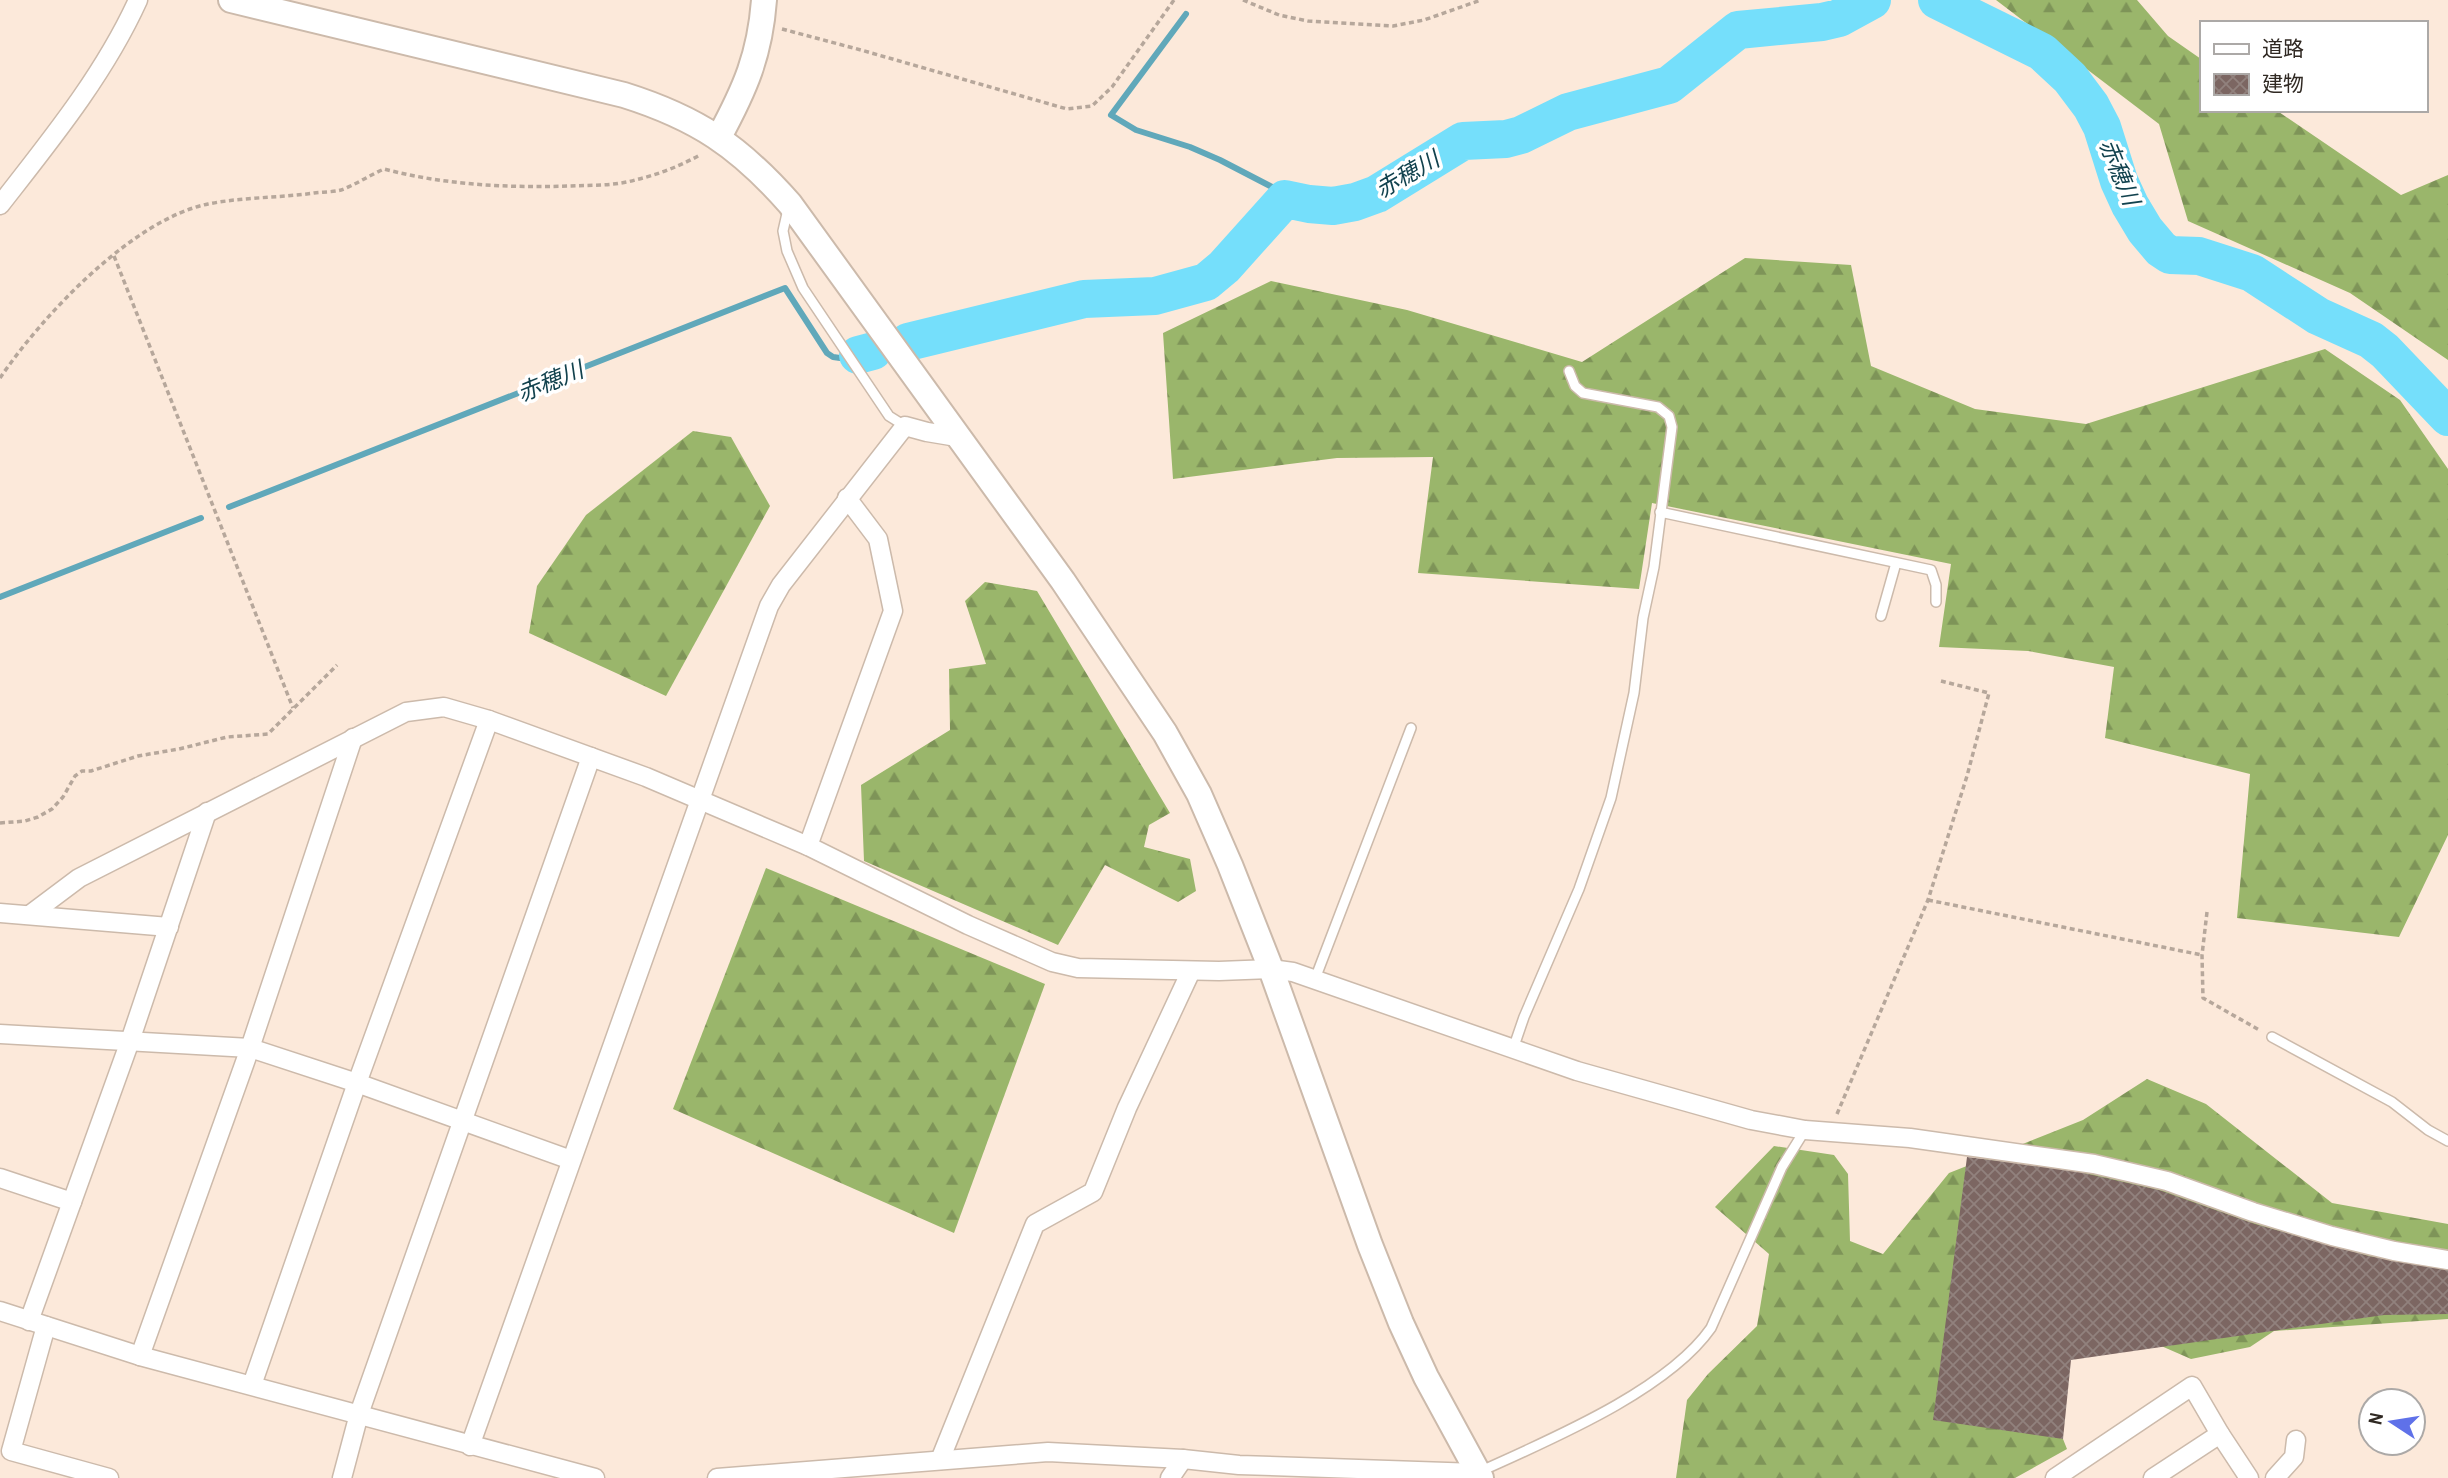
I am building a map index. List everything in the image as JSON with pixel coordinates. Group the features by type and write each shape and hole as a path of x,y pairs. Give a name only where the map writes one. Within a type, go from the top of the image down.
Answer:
{"street":[{"path":"0,205 47,145 107,58 138,0"},
{"path":"231,0 624,95 661,107 719,137 750,162 790,204 1063,581 1165,733 1199,793 1270,969 1401,1323 1426,1377 1479,1476"},
{"path":"719,137 749,78 762,27 764,0"},
{"path":"470,1446 769,606 781,584 905,426 957,437"},
{"path":"808,846 893,611 878,539 847,498"},
{"path":"31,915 79,878 353,738 406,712 444,707 489,720 699,798 808,846 968,925 1052,962 1078,968 1293,971 1513,1049 1679,1101 1751,1120 1805,1130 1910,1138 2094,1164 2167,1181 2253,1212 2332,1236 2394,1251 2448,1260"},
{"path":"252,1385 357,1083 489,720"},
{"path":"139,1356 250,1048 353,738"},
{"path":"342,1478 359,1414 591,757"},
{"path":"109,1478 11,1451 37,1323 72,1202 208,812"},
{"path":"0,913 169,927"},
{"path":"940,1460 1035,1224 1093,1192 1127,1108 1191,971"},
{"path":"0,1034 250,1048 357,1083 571,1160"},
{"path":"0,1178 72,1202"},
{"path":"0,1311 139,1356 595,1478"},
{"path":"2055,1478 2192,1385 2249,1478"},
{"path":"2153,1478 2221,1434"},
{"path":"2275,1478 2294,1457 2295,1440"},
{"path":"717,1478 774,1476 1048,1452 1183,1459 1239,1465 1479,1476"},
{"path":"1170,1478 1183,1459"}],"lane":[{"path":"790,204 783,231 787,251 803,288 889,416 905,426"},
{"path":"1513,1049 1579,889 1611,798 1634,693 1672,427 1669,416 1658,407 1583,393 1575,386 1569,371"},
{"path":"1660,512 1931,570 1936,584 1936,602"},
{"path":"1881,616 1896,563"},
{"path":"1315,979 1411,728"},
{"path":"2272,1037 2392,1102 2428,1130 2448,1141"},
{"path":"1479,1476 1569,1431 1622,1400 1672,1368 1699,1346 1711,1328 1783,1167 1805,1130"}],"path":[{"path":"762,27 790,31 861,50 1067,109 1093,106 1112,87 1174,0"},
{"path":"1243,0 1279,15 1308,22 1392,26 1423,20 1481,0"},
{"path":"0,378 29,337 58,305 130,243 185,209 212,203 340,190 384,169 422,179 528,187 634,181 671,169 704,153 719,137"},
{"path":"114,256 293,708"},
{"path":"0,823 38,817 63,797 75,776 82,771 92,771 138,756 228,737 268,734 337,665"},
{"path":"1830,1133 1928,900 1967,776 1989,693 1941,681"},
{"path":"1928,900 2202,955"},
{"path":"2207,912 2202,955 2203,998 2272,1037"}],"green space":[{"path":"1996,0 2137,0 2168,36 2200,58 2200,112 2279,112 2401,195 2448,175 2448,360 2350,293 2188,221 2159,124"},
{"path":"1745,258 1851,265 1871,366 1975,409 2086,424 2325,349 2400,400 2448,469 2448,835 2399,937 2237,918 2250,774 2105,738 2114,667 2028,651 1939,647 1951,564 1652,503 1639,589 1418,573 1433,457 1337,458 1173,479 1163,333 1271,281 1407,310 1582,362"},
{"path":"693,431 731,437 770,506 666,696 529,633 537,586 586,515"},
{"path":"985,582 1037,591 1170,813 1149,825 1144,847 1190,859 1196,891 1178,902 1105,865 1058,945 864,861 861,785 950,730 949,669 986,664 965,601"},
{"path":"766,868 1045,984 954,1233 673,1109"},
{"path":"2147,1079 2206,1104 2332,1203 2448,1224 2448,1319 2274,1331 2250,1347 2191,1359 2120,1328 2058,1352 2045,1394 2067,1449 2015,1478 1676,1478 1687,1400 1708,1374 1757,1326 1769,1254 1715,1207 1774,1146 1834,1155 1848,1174 1850,1241 1883,1254 1949,1173 2083,1120"}],"building":[{"path":"1967,1157 2066,1169 2159,1190 2255,1224 2369,1256 2448,1270 2448,1314 2384,1315 2071,1360 2063,1439 1933,1420"}],"waterway":[{"name":"赤穂川","path":"908,342 1084,299 1155,296 1206,282 1224,267 1285,199 1333,206 1355,202 1377,194 1463,141 1506,139 1521,135 1568,112 1669,85 1738,30 1822,22 1839,18 1872,0"},
{"name":"赤穂川","path":"1937,0 2042,52 2070,78 2091,106 2102,127 2119,181 2130,205 2145,230 2161,249 2170,255 2199,256 2252,273 2318,316 2371,340 2385,351 2448,417"},
{"path":"1186,14 1111,115 1136,130 1190,147 1220,160 1272,187 1285,199"},
{"name":"赤穂川","path":"229,507 785,288 827,353 840,358"},
{"name":"赤穂川","path":"858,355 873,351"},
{"name":"赤穂川","path":"0,597 201,518"}]}
